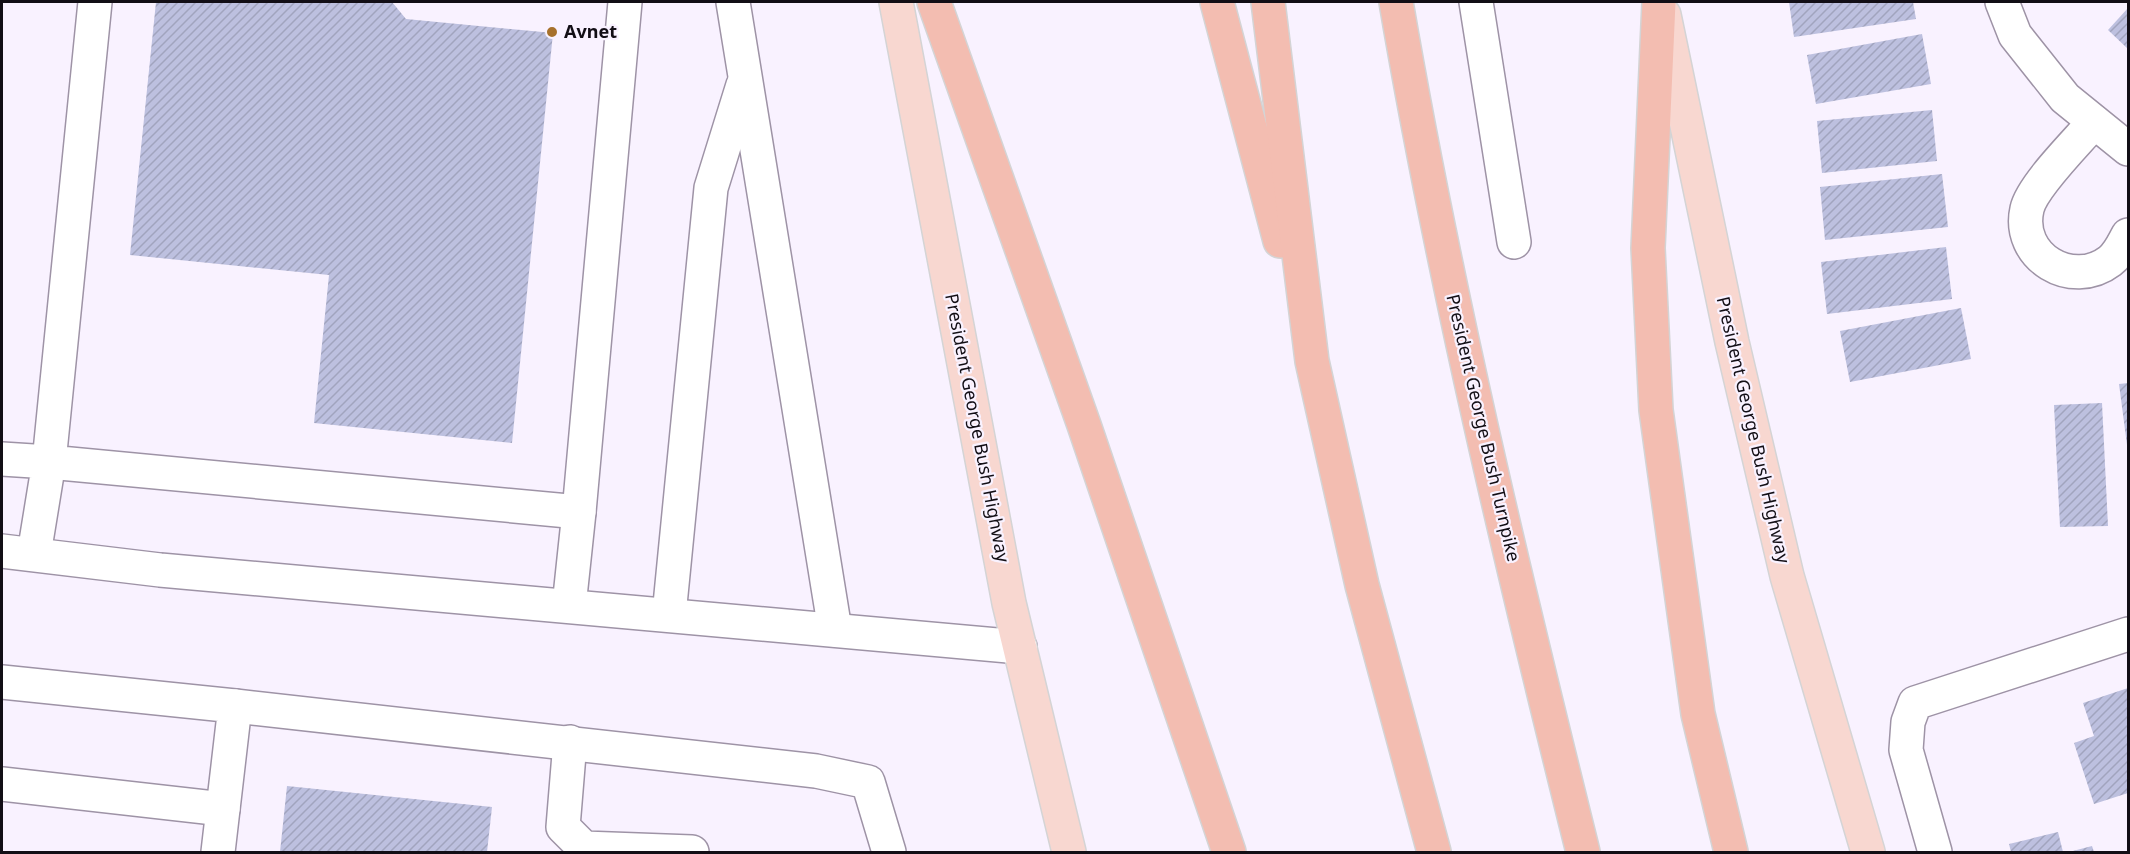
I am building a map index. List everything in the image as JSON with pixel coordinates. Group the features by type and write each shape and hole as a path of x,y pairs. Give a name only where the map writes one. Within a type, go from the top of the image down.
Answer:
{"highway":[{"path":"934,2 1077,403 1229,852"},
{"path":"1217,2 1312,361 1362,585 1434,852"},
{"path":"1268,2 1312,361"},
{"name":"President George Bush Turnpike","path":"1396,2 1467,363 1583,852"},
{"path":"1660,2 1648,248 1656,410 1698,714 1731,852"}],"main road":[{"name":"President George Bush Highway","path":"896,2 1020,647 1069,852"},
{"name":"President George Bush Highway","path":"1660,2 1732,342 1784,565 1868,852"}],"street":[{"path":"34,554 49,462 95,2"},
{"path":"569,606 625,2"},
{"path":"733,2 835,630"},
{"path":"1476,2 1514,242"},
{"path":"2002,2 2015,35 2065,98 2128,148"},
{"path":"669,615 711,188 745,77"},
{"path":"2094,122 2033,194 2027,208 2026,224 2029,239 2036,253 2047,263 2073,273 2087,272 2112,260 2128,235"},
{"path":"2,459 579,512"},
{"path":"2,551 160,570 1020,647"},
{"path":"1935,852 1906,750 1908,722 1915,704 2128,634"},
{"path":"2,682 570,742 816,771 868,782 890,852"},
{"path":"218,852 235,706"},
{"path":"570,742 563,827 584,848 693,852"},
{"path":"2,784 223,809"}],"building":[{"path":"156,2 392,2 406,19 553,33 512,443 314,423 329,275 130,255"},
{"path":"1789,2 1913,2 1916,19 1794,37"},
{"path":"2128,8 2128,49 2108,30"},
{"path":"1922,34 1931,84 1816,104 1807,55"},
{"path":"1932,110 1937,161 1822,173 1817,121"},
{"path":"1942,174 1948,227 1825,240 1820,187"},
{"path":"1946,247 1952,299 1827,314 1821,262"},
{"path":"1961,308 1971,359 1850,382 1840,331"},
{"path":"2128,383 2128,445 2127,445 2119,384"},
{"path":"2102,403 2108,526 2060,527 2054,405"},
{"path":"2128,688 2128,793 2094,804 2074,743 2094,736 2083,703"},
{"path":"287,786 492,807 487,852 280,852"},
{"path":"2058,832 2063,852 2011,852 2009,844"},
{"path":"2092,846 2094,852 2069,852"}],"place":[{"name":"Avnet","path":"552,32"}]}
